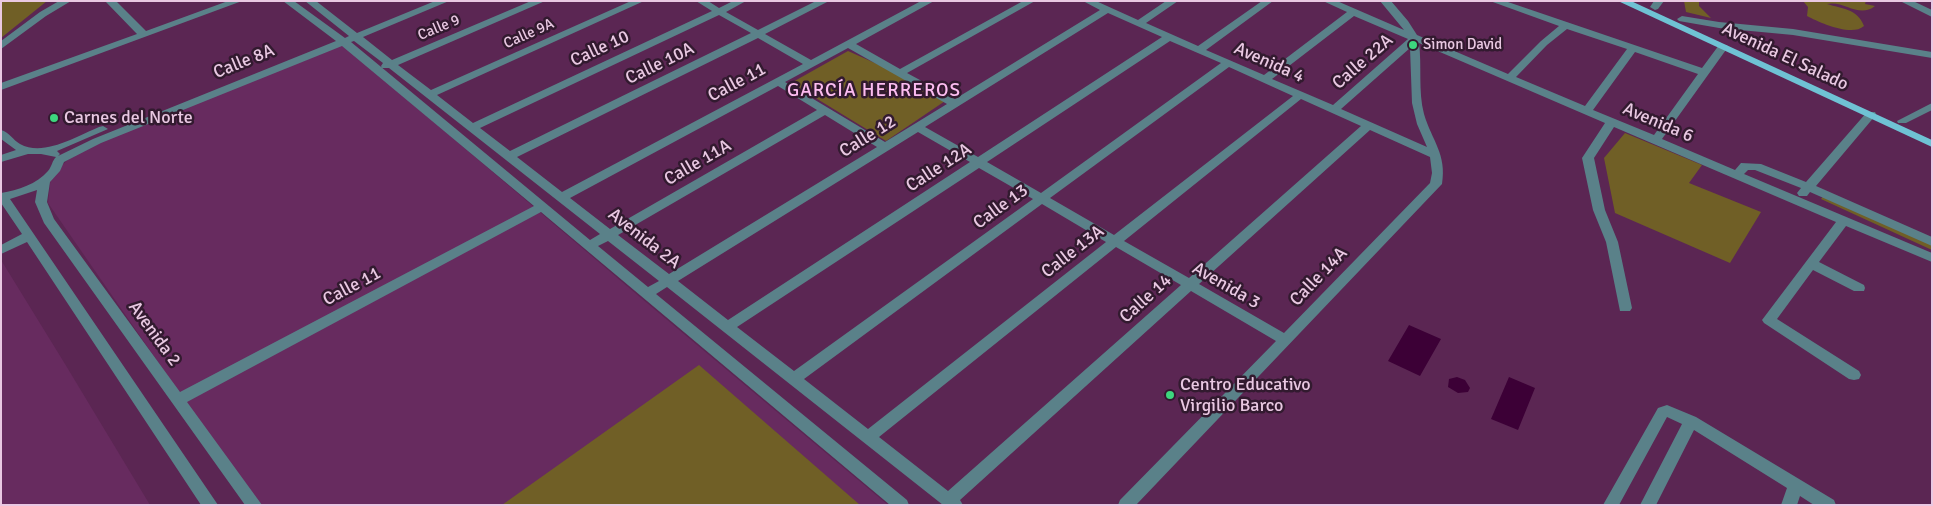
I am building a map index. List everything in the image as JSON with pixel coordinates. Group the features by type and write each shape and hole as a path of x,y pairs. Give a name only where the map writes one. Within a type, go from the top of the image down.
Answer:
{"main road":[{"name":"Avenida El Salado","path":"1623,1 1871,114 1932,144"},
{"name":"Avenida El Salado","path":"1642,1 1657,4 1682,19 1932,135"}],"street":[{"path":"1,46 43,14 66,1"},
{"path":"110,1 144,35"},
{"path":"1,87 237,1"},
{"name":"Avenida 2A","path":"288,1 301,11 392,64 952,502"},
{"path":"301,11 313,3 327,1"},
{"name":"Calle 8A","path":"59,160 96,141 346,36 424,1"},
{"name":"Calle 8A","path":"48,151 346,36 444,1"},
{"name":"Calle 9","path":"377,70 540,1"},
{"name":"Calle 9A","path":"431,94 639,1"},
{"path":"702,1 811,64"},
{"name":"Calle 10","path":"473,127 741,1"},
{"name":"Calle 10A","path":"510,156 824,1"},
{"name":"Calle 11","path":"562,197 929,1"},
{"path":"900,73 1030,1"},
{"name":"Avenida 4","path":"1088,1 1436,155"},
{"path":"1138,24 1173,1"},
{"path":"1199,50 1268,1"},
{"name":"Avenida 6","path":"1328,1 1932,258"},
{"path":"1385,1 1403,22 1414,39"},
{"path":"1496,1 1706,73"},
{"path":"1904,1 1932,14"},
{"name":"Avenida 2A","path":"313,3 377,70 901,505"},
{"name":"Calle 12","path":"647,294 1107,10"},
{"path":"1265,79 1353,12"},
{"path":"1682,19 1719,25 1793,32 1932,55"},
{"path":"1508,79 1544,43 1565,26"},
{"name":"Calle 12A","path":"728,327 1169,37"},
{"name":"Calle 22A","path":"1334,110 1414,39"},
{"name":"Calle 14A","path":"1126,505 1284,339 1436,184 1439,172 1436,155 1417,106 1414,39"},
{"path":"848,44 955,104"},
{"path":"1655,141 1723,47"},
{"path":"1586,112 1632,48"},
{"name":"Calle 13","path":"794,379 1228,63"},
{"path":"778,82 885,147"},
{"name":"Calle 13A","path":"868,437 1300,95"},
{"path":"1902,121 1932,106"},
{"name":"Calle 11A","path":"589,246 824,111"},
{"path":"1797,201 1871,114"},
{"path":"1611,122 1588,158 1599,210 1612,242 1625,308"},
{"name":"Calle 14","path":"952,502 1369,125"},
{"name":"Avenida 3","path":"917,127 1284,339"},
{"path":"1,133 15,146 29,151"},
{"path":"1,159 29,151 48,151 57,156 59,160 53,173 44,180 25,190 2,197 210,505"},
{"path":"1736,176 1745,166 1749,166 1808,187 1932,242"},
{"name":"Avenida 2","path":"44,180 41,202 48,220 254,505"},
{"name":"Calle 11","path":"178,400 542,207"},
{"path":"1843,221 1769,320 1854,375"},
{"path":"1,250 29,236"},
{"path":"1811,263 1859,288"},
{"path":"1611,505 1663,412 1667,411 1691,421 1828,505"},
{"path":"1648,505 1691,421"},
{"path":"1789,505 1796,485"}],"shaded area":[{"path":"1,1 47,1 1,38"},
{"path":"1684,1 1699,1 1699,6 1711,18 1686,12"},
{"path":"1803,1 1866,1 1865,4 1875,6 1863,11 1839,4 1827,4 1853,12 1864,26 1859,29 1844,30 1807,16 1808,7"},
{"path":"342,44 888,505 257,505 48,203 51,175 70,158 99,142"},
{"path":"848,51 951,97 886,141 791,83"},
{"path":"1625,133 1702,165 1689,183 1761,212 1730,263 1615,213 1604,158"},
{"path":"1824,195 1932,243 1932,250 1821,199"},
{"path":"1,260 65,364 150,505 1,505"},
{"path":"1409,325 1441,339 1420,376 1388,361"},
{"path":"699,365 860,505 502,505"},
{"path":"1457,377 1465,380 1470,388 1468,392 1458,393 1448,387 1449,379"},
{"path":"1509,377 1535,388 1518,430 1491,419"}],"place":[{"name":"Simon David","path":"1413,45"},
{"name":"Carnes del Norte","path":"54,118"},
{"name":"Centro Educativo Virgilio Barco","path":"1170,395"}],"district":[{"name":"GARCÍA HERREROS","path":"874,91"}]}
